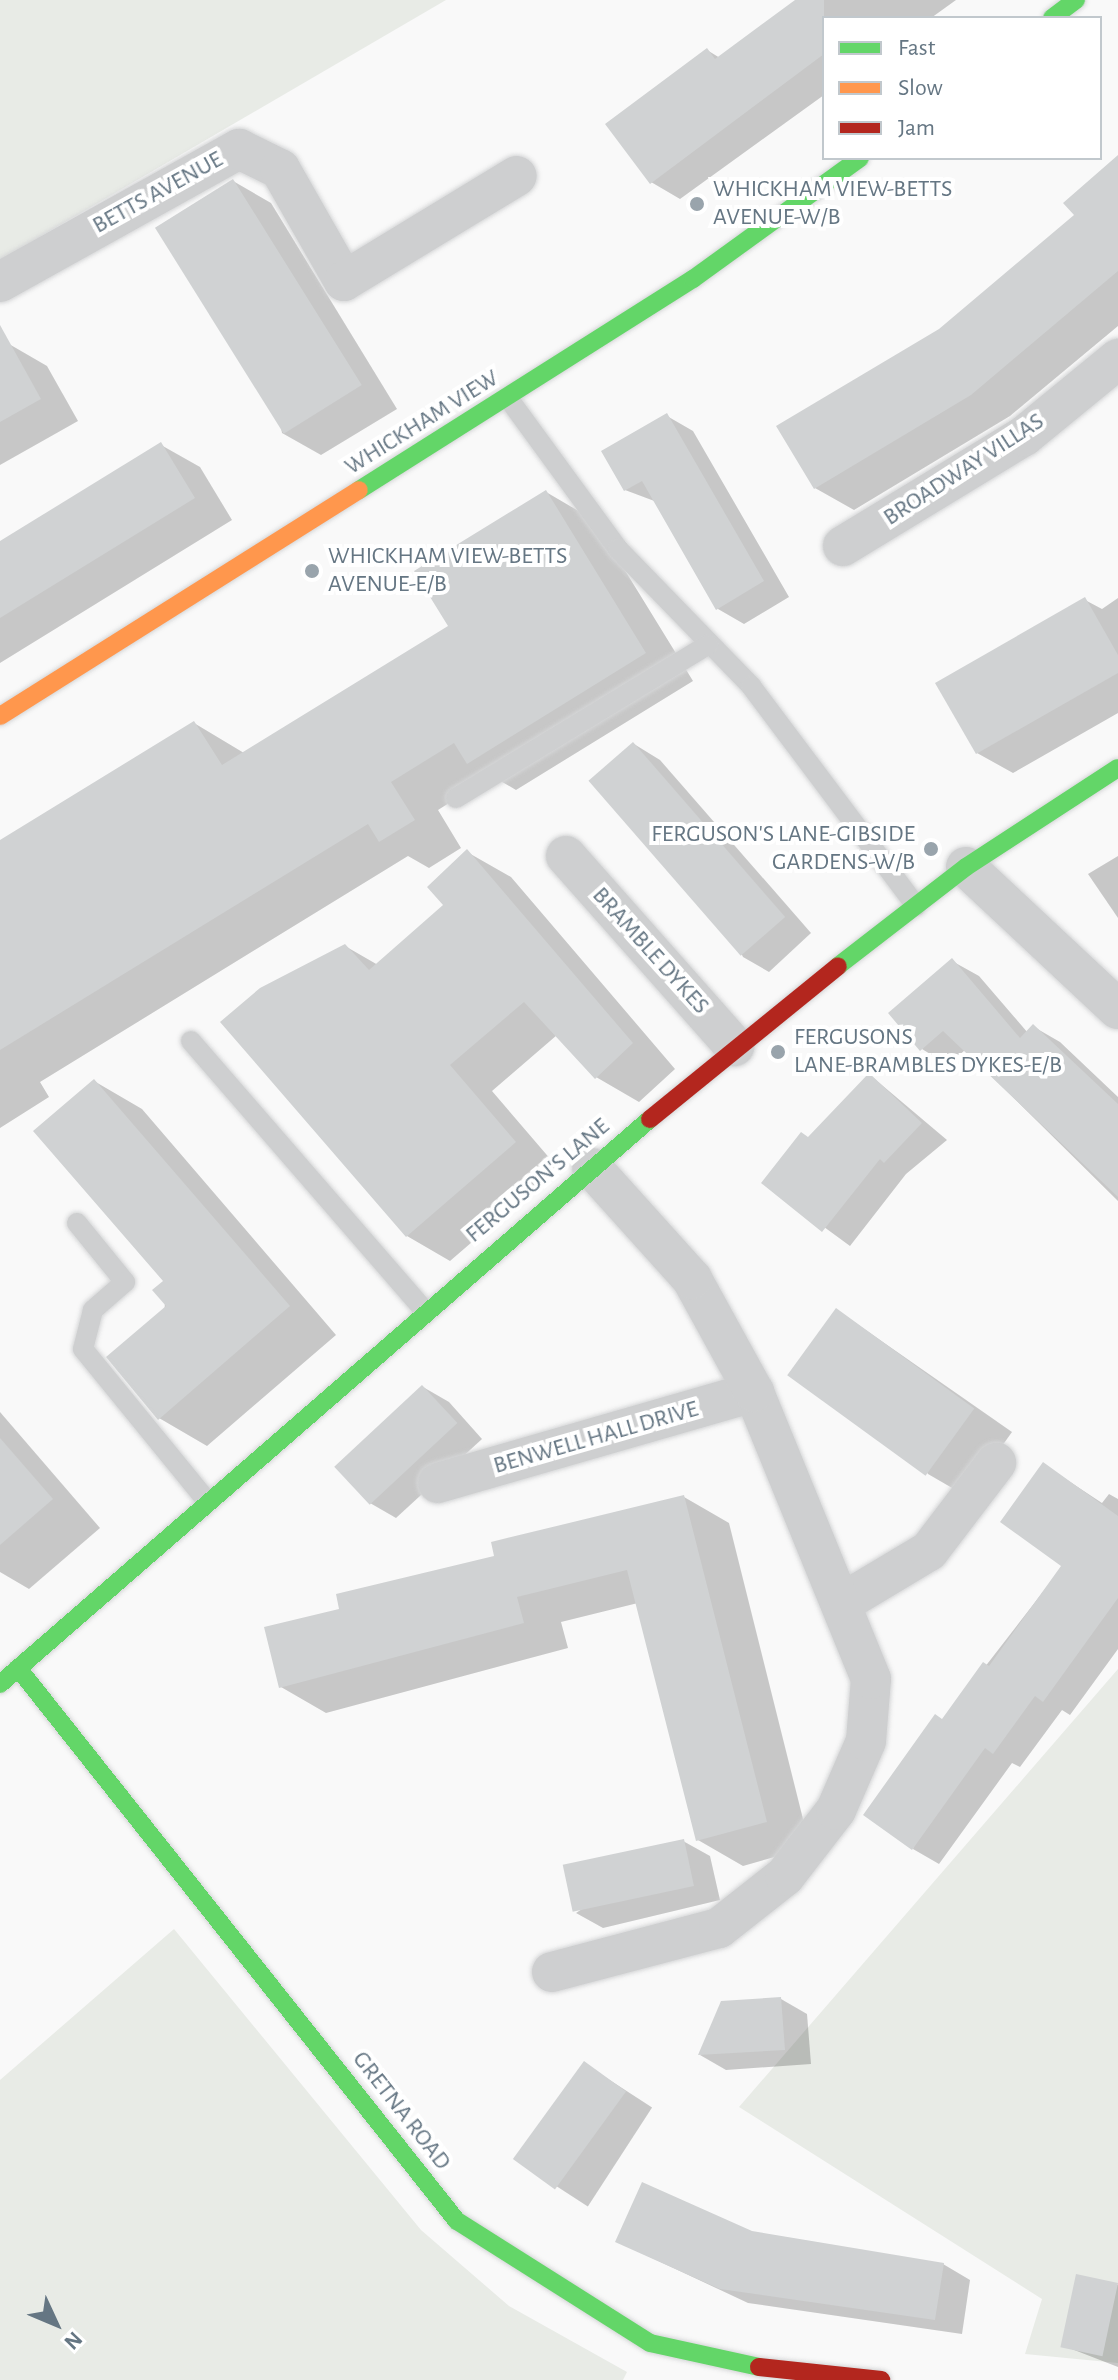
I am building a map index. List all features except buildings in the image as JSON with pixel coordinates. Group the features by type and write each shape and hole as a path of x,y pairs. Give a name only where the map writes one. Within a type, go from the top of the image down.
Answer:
{"street":[{"path":"1055,16 1076,0"},
{"name":"BETTS AVENUE","path":"0,282 239,149 280,169 344,281 517,176"},
{"name":"WHICKHAM VIEW","path":"0,716 693,279 857,160"},
{"name":"BROADWAY VILLAS","path":"843,546 1024,436 1118,359"},
{"name":"FERGUSON'S LANE","path":"0,1684 423,1309 734,1046 966,867 1118,768"},
{"name":"BRAMBLE DYKES","path":"566,856 734,1046"},
{"path":"966,867 1118,1009"},
{"path":"552,1972 719,1928 785,1876 836,1810 866,1741 871,1679 754,1392 692,1279 592,1168"},
{"name":"BENWELL HALL DRIVE","path":"438,1483 754,1392"},
{"path":"842,1603 929,1551 996,1463"},
{"name":"GRETNA ROAD","path":"18,1668 457,2221 650,2343 726,2364 881,2380"}],"lane":[{"path":"508,398 618,549 751,686 916,906"},
{"path":"456,798 708,645"},
{"path":"191,1041 423,1309"},
{"path":"77,1223 125,1282 93,1310 83,1349 207,1501"}],"shaded area":[{"path":"0,0 446,0 0,260"},
{"path":"1118,1669 1118,2363 1025,2354 1042,2299 739,2107"},
{"path":"174,1929 421,2230 509,2306 627,2372 623,2380 0,2380 0,2080"}],"traffic: fast":[{"path":"1055,16 1076,0"},
{"path":"359,490 693,279 857,160"},
{"path":"838,966 966,867 1118,768"},
{"path":"0,1684 650,1119"},
{"path":"18,1668 457,2221 650,2343 759,2367"}],"traffic: slow":[{"path":"0,716 359,490"}],"traffic: jam":[{"path":"650,1119 838,966"},
{"path":"759,2367 881,2380"}],"place":[{"name":"WHICKHAM VIEW-BETTS AVENUE-W/B","path":"697,204"},
{"name":"WHICKHAM VIEW-BETTS AVENUE-E/B","path":"312,571"},
{"name":"FERGUSON'S LANE-GIBSIDE GARDENS-W/B","path":"931,849"},
{"name":"FERGUSONS LANE-BRAMBLES DYKES-E/B","path":"778,1052"}]}
